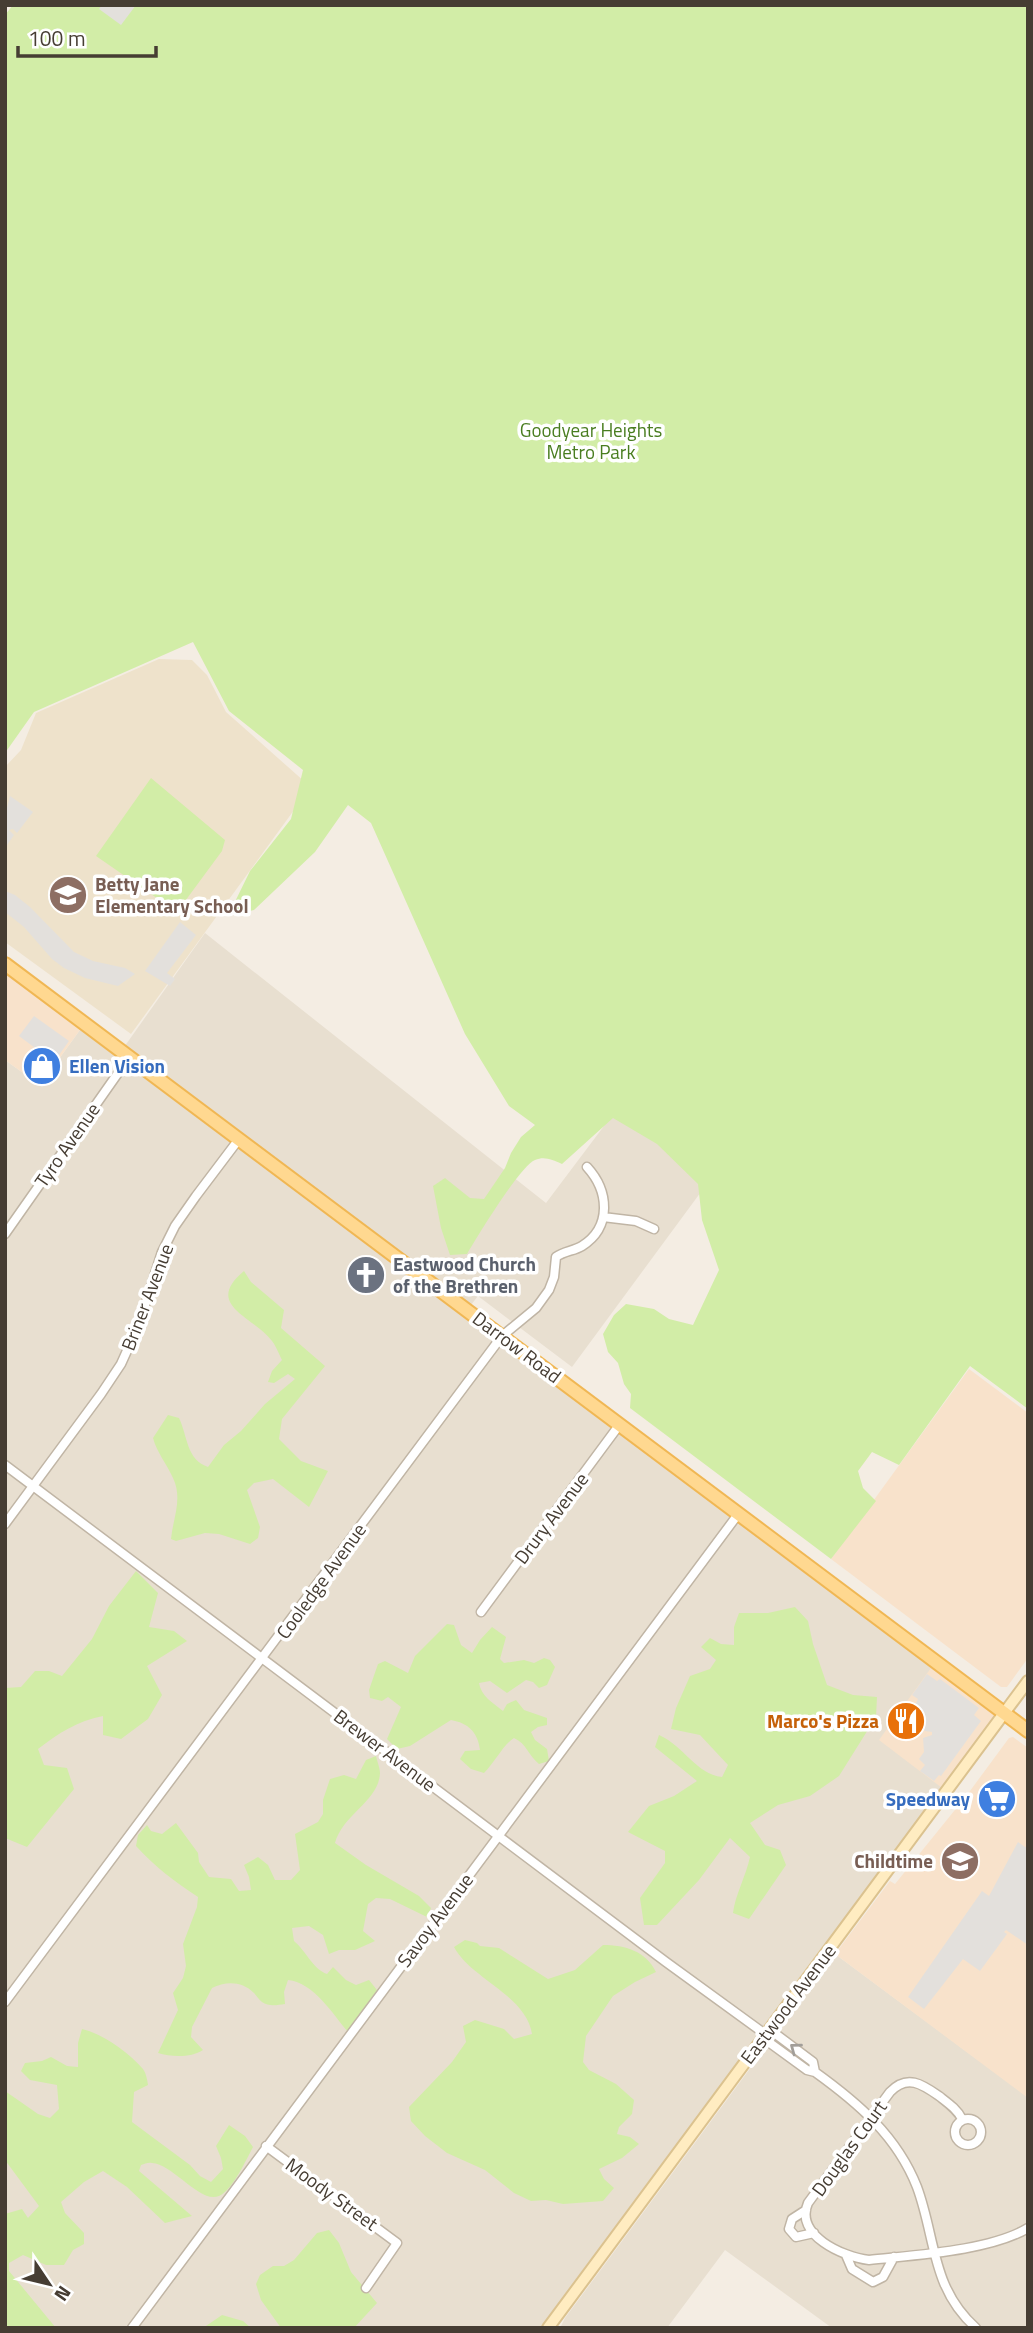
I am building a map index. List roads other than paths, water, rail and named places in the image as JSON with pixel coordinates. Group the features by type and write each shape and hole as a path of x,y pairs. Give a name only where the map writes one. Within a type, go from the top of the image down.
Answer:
{"main road":[{"name":"Darrow Road","path":"5,964 1028,1731"}],"street":[{"name":"Tyro Avenue","path":"5,1234 130,1056"},
{"name":"Briner Avenue","path":"5,1524 121,1364 139,1324 162,1252 175,1226 239,1139"},
{"path":"587,1167 600,1184 604,1195 604,1217 636,1221 654,1229"},
{"name":"Cooledge Avenue","path":"5,2002 502,1336 518,1320 536,1308 549,1290 554,1277 556,1256 580,1248 588,1242 594,1237 604,1217"},
{"name":"Drury Avenue","path":"481,1612 620,1424"},
{"name":"Brewer Avenue","path":"5,1465 666,1962 766,2034 813,2062 815,2071 872,2117 898,2150 922,2203 939,2274 947,2293 976,2328"},
{"name":"Savoy Avenue","path":"132,2328 739,1513"},
{"name":"Eastwood Avenue","path":"548,2328 1028,1681"},
{"name":"Douglas Court","path":"814,2233 796,2237 789,2229 792,2219 806,2210 808,2203 893,2088 908,2081 923,2084 956,2110 962,2119"},
{"name":"Moody Street","path":"266,2146 397,2243 366,2288"},
{"path":"806,2210 806,2222 814,2233 846,2255 869,2260 999,2241 1028,2228"},
{"path":"846,2255 852,2269 873,2282 883,2277 894,2257"},
{"path":"961,2328 968,2321"}],"place":[{"name":"Betty Jane Elementary School","path":"68,895"},
{"name":"Ellen Vision","path":"42,1066"},
{"name":"Eastwood Church of the Brethren","path":"366,1275"},
{"name":"Marco's Pizza","path":"906,1721"},
{"name":"Speedway","path":"997,1799"},
{"name":"Childtime","path":"960,1861"}],"park label":[{"name":"Goodyear Heights Metro Park","path":"591,441"}]}
